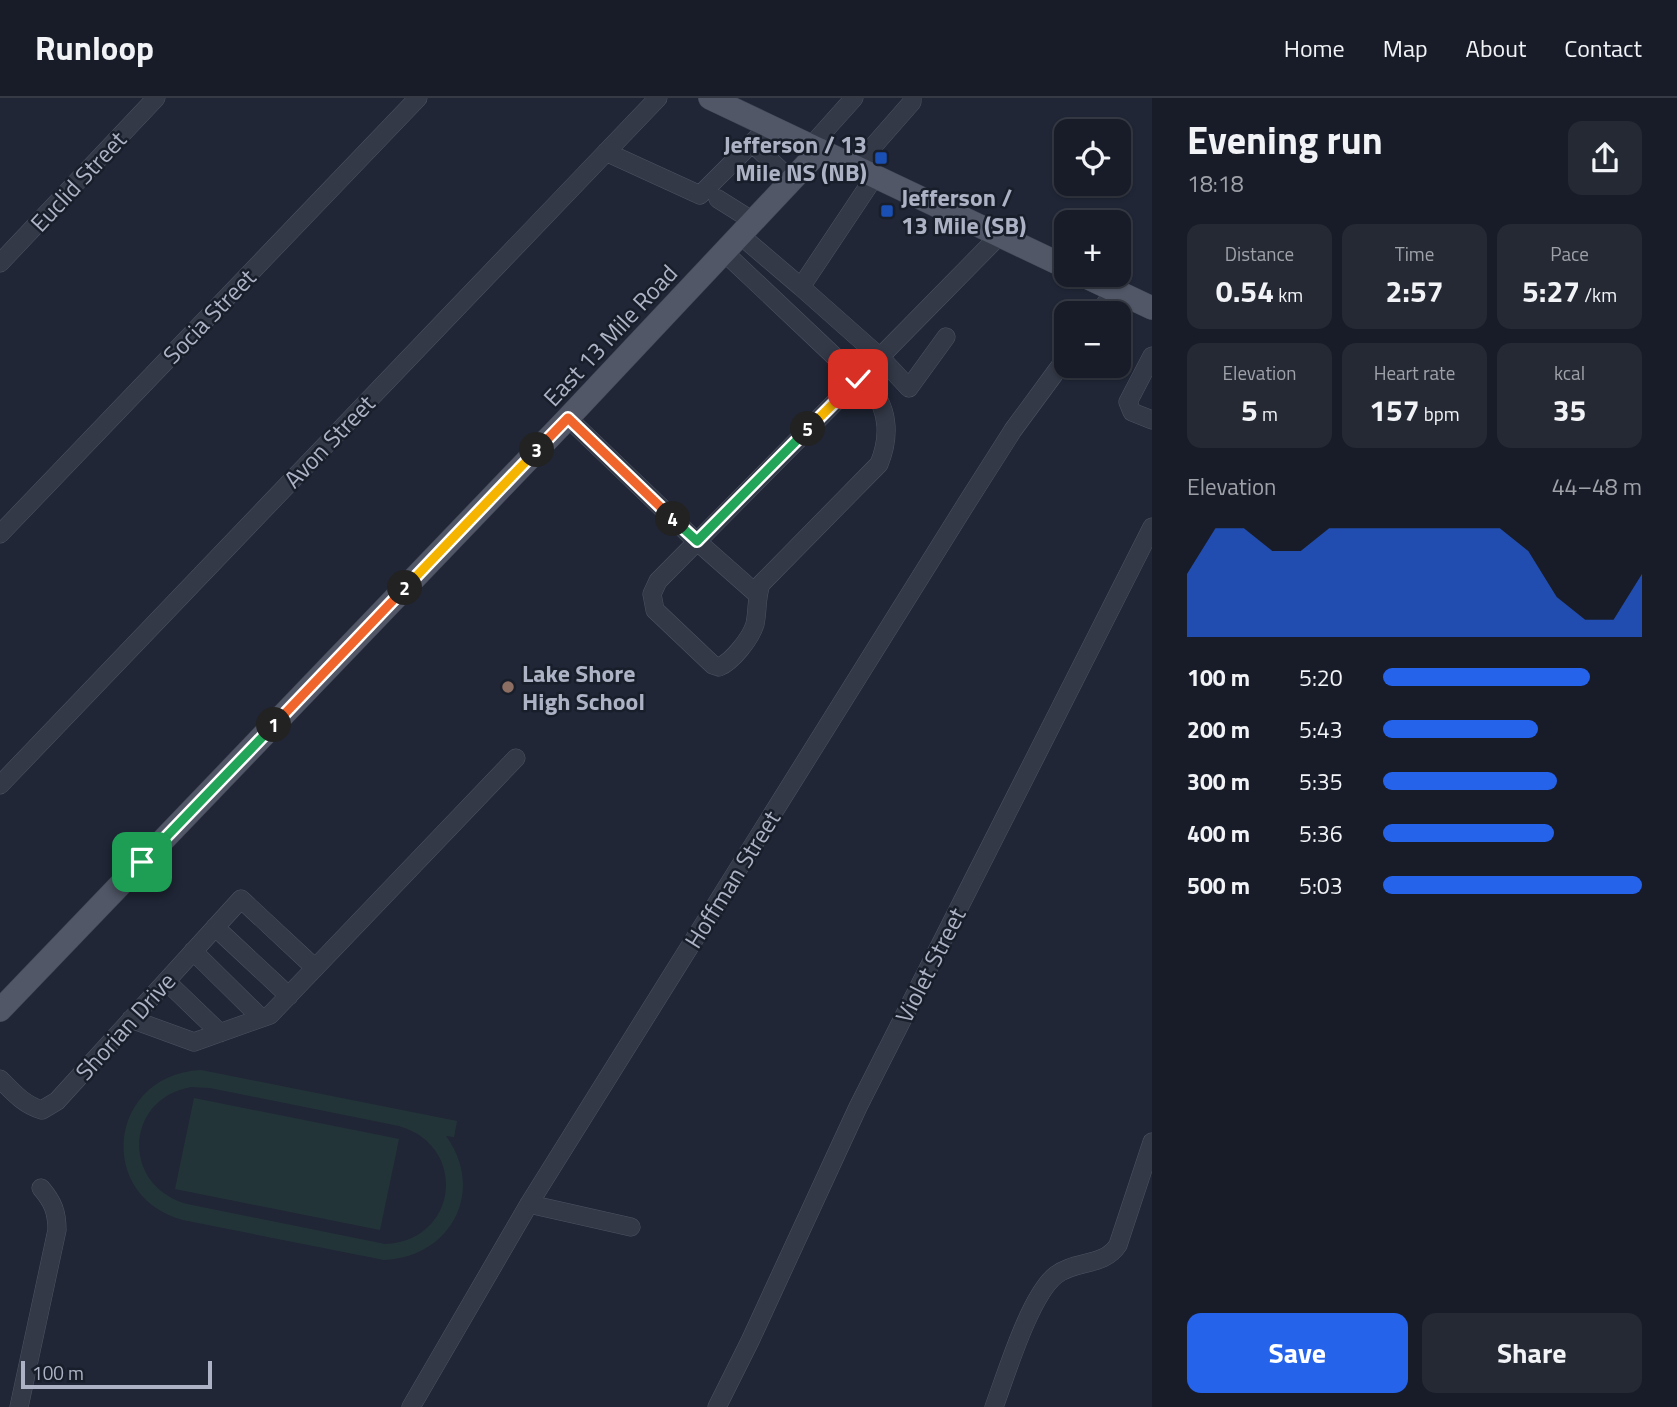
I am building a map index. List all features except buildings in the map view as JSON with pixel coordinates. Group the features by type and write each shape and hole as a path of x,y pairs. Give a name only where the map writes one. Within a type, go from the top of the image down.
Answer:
{"main road":[{"path":"710,98 1054,261"},
{"name":"East 13 Mile Road","path":"0,1010 568,418 747,228 816,148"},
{"path":"1108,287 1152,308"}],"street":[{"name":"Euclid Street","path":"0,263 156,98"},
{"name":"Socia Street","path":"0,534 418,98"},
{"name":"Avon Street","path":"0,786 658,98"},
{"path":"816,148 854,98"},
{"path":"801,287 865,172 912,102 912,98"},
{"path":"606,152 700,195 769,126"},
{"path":"752,144 791,180"},
{"path":"718,199 801,287 869,368 872,390 887,430 884,452 878,464 761,584 755,623 750,634 726,664 719,667 713,665 655,610 652,594 658,581 697,541 869,368 999,236"},
{"path":"724,252 869,368 909,388 946,337"},
{"path":"1107,301 1115,290"},
{"path":"1152,356 1128,402 1132,412 1152,420"},
{"name":"Hoffman Street","path":"411,1407 530,1204 1013,430 1054,374"},
{"path":"568,418 758,595"},
{"name":"Violet Street","path":"717,1407 858,1107 1152,527"},
{"path":"131,1019 194,1042 270,1015 516,758"},
{"name":"Shorian Drive","path":"0,1079 25,1104 42,1110 57,1101 241,899 315,968"},
{"path":"215,927 289,996"},
{"path":"193,951 261,1018"},
{"path":"166,981 220,1032"},
{"path":"994,1407 1027,1322 1048,1282 1065,1270 1103,1259 1114,1251 1152,1142"},
{"path":"19,1407 57,1230 57,1215 52,1201 41,1188"},
{"path":"530,1204 631,1227"}],"shaded area":[{"path":"201,1070 457,1121 454,1137 446,1136 458,1157 463,1178 462,1199 455,1218 444,1234 428,1247 408,1256 384,1260 183,1220 154,1207 135,1187 125,1163 124,1138 131,1113 147,1092 170,1077","holes":["191,1087 210,1088 399,1126 421,1137 437,1152 445,1171 446,1191 440,1211 428,1227 409,1239 385,1244 187,1204 165,1194 150,1180 142,1162 139,1143 143,1125 153,1108 169,1095"]},
{"path":"194,1098 399,1139 380,1230 175,1189"}],"place":[{"name":"Jefferson / 13 Mile NS (NB)","path":"881,158"},
{"name":"Jefferson / 13 Mile (SB)","path":"887,211"},
{"name":"Lake Shore High School","path":"508,687"}],"route":[{"path":"142,862 568,418 697,541 858,379"}]}
